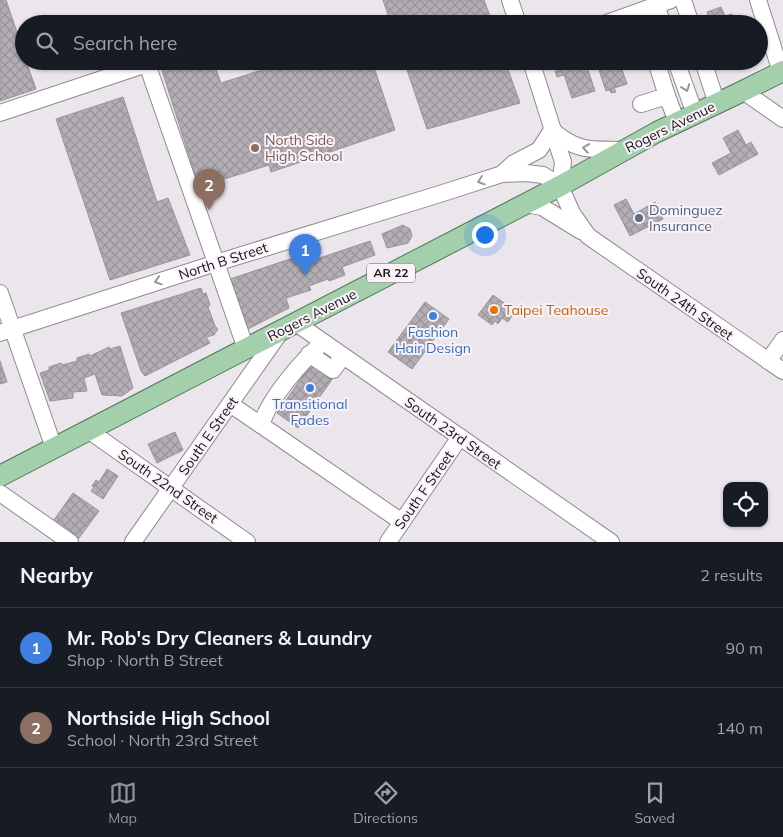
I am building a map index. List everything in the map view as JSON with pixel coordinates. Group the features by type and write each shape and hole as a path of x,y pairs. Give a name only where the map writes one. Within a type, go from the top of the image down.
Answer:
{"main road":[{"name":"Rogers Avenue","path":"0,476 560,186 624,150 782,71"}],"street":[{"path":"510,0 515,15"},
{"path":"683,0 688,15"},
{"path":"758,0 763,15"},
{"path":"646,15 664,3"},
{"path":"768,30 782,71"},
{"path":"0,113 129,70"},
{"path":"149,70 246,349"},
{"path":"534,70 563,162 560,186"},
{"path":"659,70 668,96 686,118"},
{"path":"678,70 686,118"},
{"path":"706,70 717,104"},
{"path":"743,91 783,118"},
{"path":"641,104 668,96"},
{"path":"552,130 566,142 584,149 624,150"},
{"path":"502,174 514,163 540,150 552,130"},
{"name":"North B Street","path":"6,331 502,174 526,173 543,175 560,186"},
{"name":"South 24th Street","path":"560,186 572,213 588,236"},
{"name":"South 24th Street","path":"525,204 542,207 568,221 783,372"},
{"path":"0,292 6,331 54,448"},
{"name":"South 23rd Street","path":"289,327 323,342 344,356 611,542"},
{"name":"South E Street","path":"133,542 230,404 289,327"},
{"path":"768,361 783,340"},
{"path":"260,425 265,411 309,354 323,342"},
{"path":"309,354 333,370 344,356"},
{"path":"230,404 402,522"},
{"name":"South 22nd Street","path":"88,430 247,542"},
{"name":"South F Street","path":"388,542 460,438"},
{"path":"0,493 70,542"}],"building":[{"path":"0,0 6,0 15,26 15,70 29,70 36,89 0,101"},
{"path":"383,0 484,0 490,15 388,15"},
{"path":"721,7 725,15 708,15 707,12"},
{"path":"162,70 216,70 221,83 262,70 375,70 395,130 271,172 269,165 199,187"},
{"path":"407,70 508,70 520,103 427,129"},
{"path":"588,70 595,91 572,98 564,75 557,77 555,71"},
{"path":"599,70 622,70 627,84 614,88 616,92 606,91"},
{"path":"123,97 157,202 168,198 190,255 110,280 56,119"},
{"path":"738,130 746,145 751,142 758,154 719,175 712,163 731,153 723,138"},
{"path":"626,199 634,214 655,202 663,219 630,236 614,205"},
{"path":"403,225 410,229 412,236 408,243 387,248 382,234"},
{"path":"370,241 375,255 342,267 345,275 309,286 311,290 286,298 289,308 246,330 230,279 299,256 302,264"},
{"path":"201,288 203,294 206,293 210,305 208,307 218,329 214,335 206,337 210,343 145,376 141,371 121,313"},
{"path":"493,295 511,308 508,311 513,314 508,322 502,318 498,324 495,321 492,325 478,315"},
{"path":"425,302 449,319 412,369 388,352"},
{"path":"120,346 133,388 122,396 102,395 95,374 84,378 87,391 73,392 73,398 50,401 40,373 49,370 49,367 77,361 77,358 89,354 90,356 109,347 110,349"},
{"path":"0,361 7,382 0,384"},
{"path":"312,363 333,378 298,428 277,413"},
{"path":"175,432 183,450 157,463 148,444"},
{"path":"107,469 118,476 103,499 91,491 96,480 99,482"},
{"path":"73,493 99,511 76,542 51,524"}],"place":[{"name":"North Side High School","path":"255,148"},
{"name":"Northside High School","path":"209,210"},
{"name":"Dominguez Insurance","path":"639,218"},
{"name":"Mr. Rob's Dry Cleaners & Laundry","path":"305,275"},
{"name":"Taipei Teahouse","path":"494,310"},
{"name":"Fashion Hair Design","path":"433,316"},
{"name":"Transitional Fades","path":"310,388"}]}
